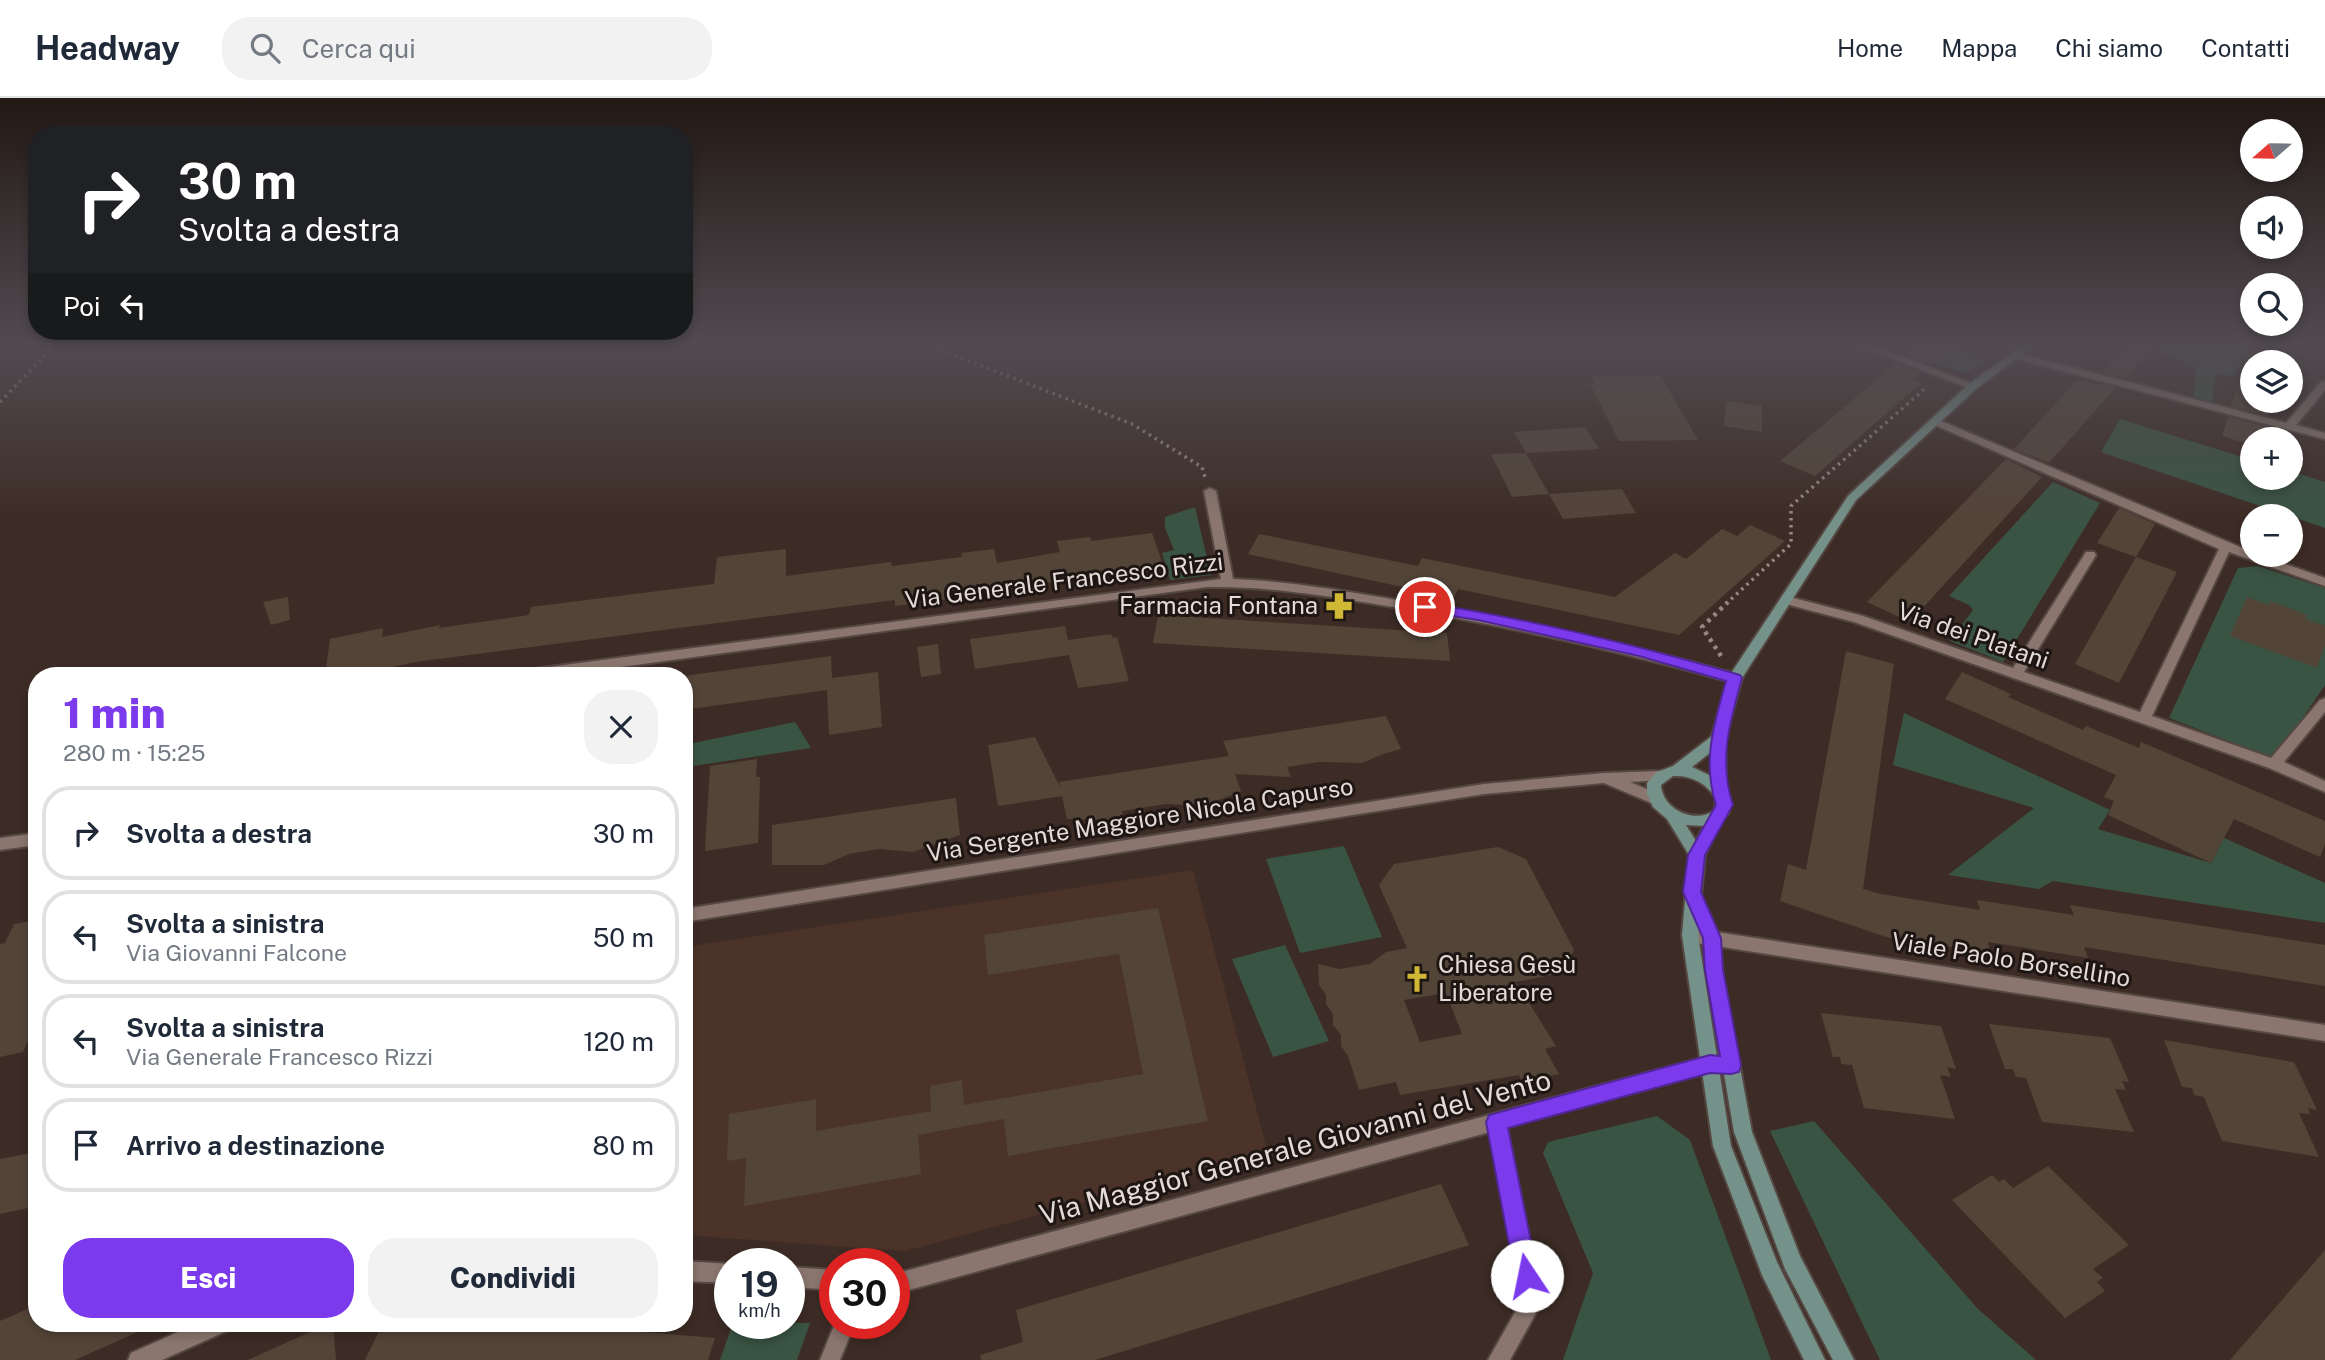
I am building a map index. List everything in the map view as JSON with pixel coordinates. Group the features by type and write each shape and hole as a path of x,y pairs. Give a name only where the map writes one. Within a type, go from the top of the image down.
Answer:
{"street":[{"path":"1815,1360 1769,1268 1722,1146 1690,935 1697,855 1724,805 1719,789 1718,739 1735,678 1852,498 1953,404"},
{"path":"2203,404 2325,436"},
{"path":"2289,426 2308,404"},
{"path":"1934,421 2226,547 2325,582"},
{"path":"1210,491 1228,583"},
{"path":"2144,719 2226,547"},
{"path":"2016,674 2091,555"},
{"name":"Via Generale Francesco Rizzi","path":"587,667 1247,582 1478,615 1639,651 1735,678"},
{"name":"Via dei Platani","path":"1786,600 1858,619 2274,764 2325,787"},
{"path":"2274,764 2325,704"},
{"path":"1697,855 1672,814 1656,799 1654,783 1659,776 1678,770 1718,739"},
{"path":"1678,770 1701,775 1719,789"},
{"name":"Via Sergente Maggiore Nicola Capurso","path":"693,915 1484,789 1659,776"},
{"name":"Via Sergente Maggiore Nicola Capurso","path":"1604,778 1656,799"},
{"path":"1672,814 1695,822 1715,818"},
{"path":"0,844 28,840"},
{"path":"1692,892 1712,938 1714,970 1744,1132 1793,1262 1844,1360"},
{"name":"Viale Paolo Borsellino","path":"1690,935 2325,1033"},
{"name":"Via Maggior Generale Giovanni del Vento","path":"910,1280 1710,1064 1731,1065"},
{"path":"1497,1122 1532,1302 1498,1360"},
{"path":"693,1271 714,1272"},
{"path":"138,1360 202,1332"},
{"path":"830,1360 839,1339"}],"path":[{"path":"1080,404 1132,424 1202,467 1210,491"},
{"path":"1735,678 1702,627 1791,544 1790,506 1907,404"}],"shaded area":[{"path":"1193,870 1268,1153 910,1250 693,1236 693,946"}],"green space":[{"path":"2120,419 2240,456 2240,490 2303,490 2303,475 2325,482 2325,528 2303,521 2303,504 2254,504 2101,452"},
{"path":"2053,482 2100,503 2003,662 1950,641 1973,610 1969,605 1949,596"},
{"path":"1195,507 1211,575 1170,580 1162,553 1174,550 1165,528 1165,517"},
{"path":"2261,567 2325,588 2325,685 2278,754 2267,756 2169,718 2238,568"},
{"path":"1904,713 2110,810 2098,829 2211,863 2224,838 2325,883 2325,923 2053,881 2039,889 1948,875 2034,808 1893,765"},
{"path":"795,722 811,748 693,766 693,743"},
{"path":"1344,846 1382,937 1300,953 1266,859"},
{"path":"1285,945 1329,1041 1273,1057 1232,959"},
{"path":"1657,1116 1690,1140 1771,1360 1563,1360 1593,1273 1543,1153 1548,1142"},
{"path":"1814,1121 1977,1308 2036,1360 1880,1360 1770,1131"},
{"path":"805,1323 810,1323 805,1337"},
{"path":"727,1339 804,1339 797,1360 720,1360"}],"building":[{"path":"1600,404 1677,404 1698,440 1619,441"},
{"path":"1726,404 1762,406 1762,432 1724,426"},
{"path":"1848,404 1897,404 1815,476 1780,461"},
{"path":"2055,404 2101,404 2049,463 2014,449"},
{"path":"2228,417 2265,426 2240,427 2240,441 2222,436"},
{"path":"1585,427 1599,449 1526,453 1514,432"},
{"path":"1526,453 1549,494 1512,497 1491,454"},
{"path":"2006,459 2042,477 1910,622 1867,602"},
{"path":"1622,489 1636,513 1563,519 1549,494"},
{"path":"2119,508 2155,524 2136,557 2097,543"},
{"path":"1750,525 1785,541 1679,635 1458,589 1454,598 1248,554 1259,534 1418,566 1422,558 1615,597 1675,553 1686,559 1722,529 1737,536"},
{"path":"1152,533 1163,565 1155,566 1156,569 1059,578 1060,581 895,606 895,600 392,667 326,667 330,639 383,628 382,637 440,625 439,628 529,615 531,607 714,584 717,557 786,549 786,576 891,562 892,566 962,557 961,553 994,549 997,563 1060,552 1057,541 1090,537 1091,541"},
{"path":"2136,557 2177,572 2119,683 2075,664"},
{"path":"288,597 290,620 271,625 263,602"},
{"path":"2247,597 2269,605 2270,601 2307,615 2306,619 2325,626 2325,645 2317,668 2230,636"},
{"path":"1158,615 1447,633 1450,661 1153,643"},
{"path":"1065,626 1068,640 1111,634 1113,638 1117,637 1129,681 1078,688 1069,655 975,669 970,639"},
{"path":"938,644 941,674 921,677 917,647"},
{"path":"1846,651 1894,664 1863,889 1980,910 1977,900 2074,915 2070,905 2325,945 2325,986 2084,947 2088,958 1988,942 1990,953 1886,937 1780,901 1788,864 1806,870"},
{"path":"831,656 832,678 878,672 882,727 829,735 827,690 693,709 693,675"},
{"path":"1962,672 2011,694 2008,697 2083,730 2086,726 2139,748 2141,742 2325,821 2325,844 2320,857 2234,819 2211,863 2108,815 2114,801 2104,797 2116,775 1945,699"},
{"path":"1386,716 1401,749 1362,763 1319,762 1287,767 1291,777 1235,774 1241,792 1201,806 1166,804 1122,811 1123,816 1111,820 1067,819 1062,796 998,806 988,745 1035,737 1060,787 1059,782 1229,756 1223,741"},
{"path":"757,759 756,777 760,777 758,843 705,851 710,766"},
{"path":"956,798 960,835 913,852 879,849 849,854 824,865 772,865 772,825"},
{"name":"Chiesa Gesù Liberatore","path":"1498,847 1526,859 1574,950 1562,973 1516,982 1556,1046 1545,1049 1559,1074 1522,1082 1519,1075 1400,1095 1396,1082 1359,1090 1348,1056 1341,1046 1341,1035 1333,1025 1333,1014 1326,1004 1326,995 1319,985 1318,964 1339,969 1370,964 1386,952 1407,948 1379,885 1394,864","holes":["1446,993 1462,1034 1420,1042 1404,1000"]},
{"path":"1158,908 1208,1121 1008,1156 1004,1119 918,1135 921,1174 744,1206 746,1158 727,1161 729,1114 816,1099 816,1131 931,1111 930,1086 962,1080 964,1105 1143,1074 1119,954 988,975 984,935"},
{"path":"28,922 28,1041 23,1052 0,1057 0,944 5,943 14,924"},
{"path":"1821,1013 1941,1026 1956,1069 1947,1067 1951,1077 1940,1075 1955,1119 1864,1108 1852,1065 1841,1064 1840,1057 1833,1057"},
{"path":"1989,1024 2110,1038 2129,1082 2122,1081 2126,1090 2115,1089 2134,1132 2042,1122 2026,1078 2016,1077 2013,1069 2005,1069"},
{"path":"2164,1040 2294,1062 2317,1110 2308,1108 2310,1114 2299,1113 2319,1157 2222,1141 2204,1097 2194,1095 2192,1088 2182,1087"},
{"path":"28,1154 28,1208 0,1214 0,1159"},
{"path":"2048,1166 2129,1245 2093,1269 2103,1278 2097,1282 2105,1291 2065,1318 1952,1200 1992,1175 1999,1182 2004,1179 2013,1188"},
{"path":"1441,1184 1469,1245 1095,1360 981,1360 980,1355 1023,1342 1016,1310"},
{"path":"2325,1250 2325,1360 2230,1360 2263,1322"},
{"path":"28,1309 28,1332 138,1332 75,1360 0,1360 0,1321"},
{"path":"310,1332 334,1332 336,1360 248,1360"},
{"path":"379,1332 643,1332 714,1338 708,1360 365,1360"}],"place":[{"name":"Farmacia Fontana","path":"1339,606"},
{"name":"Chiesa Gesù Liberatore","path":"1417,979"}],"route":[{"path":"1425,607 1478,615 1639,651 1735,678 1718,739 1719,789 1724,805 1697,855 1692,892 1712,938 1714,970 1731,1065 1710,1064 1497,1122 1527,1276"}]}
